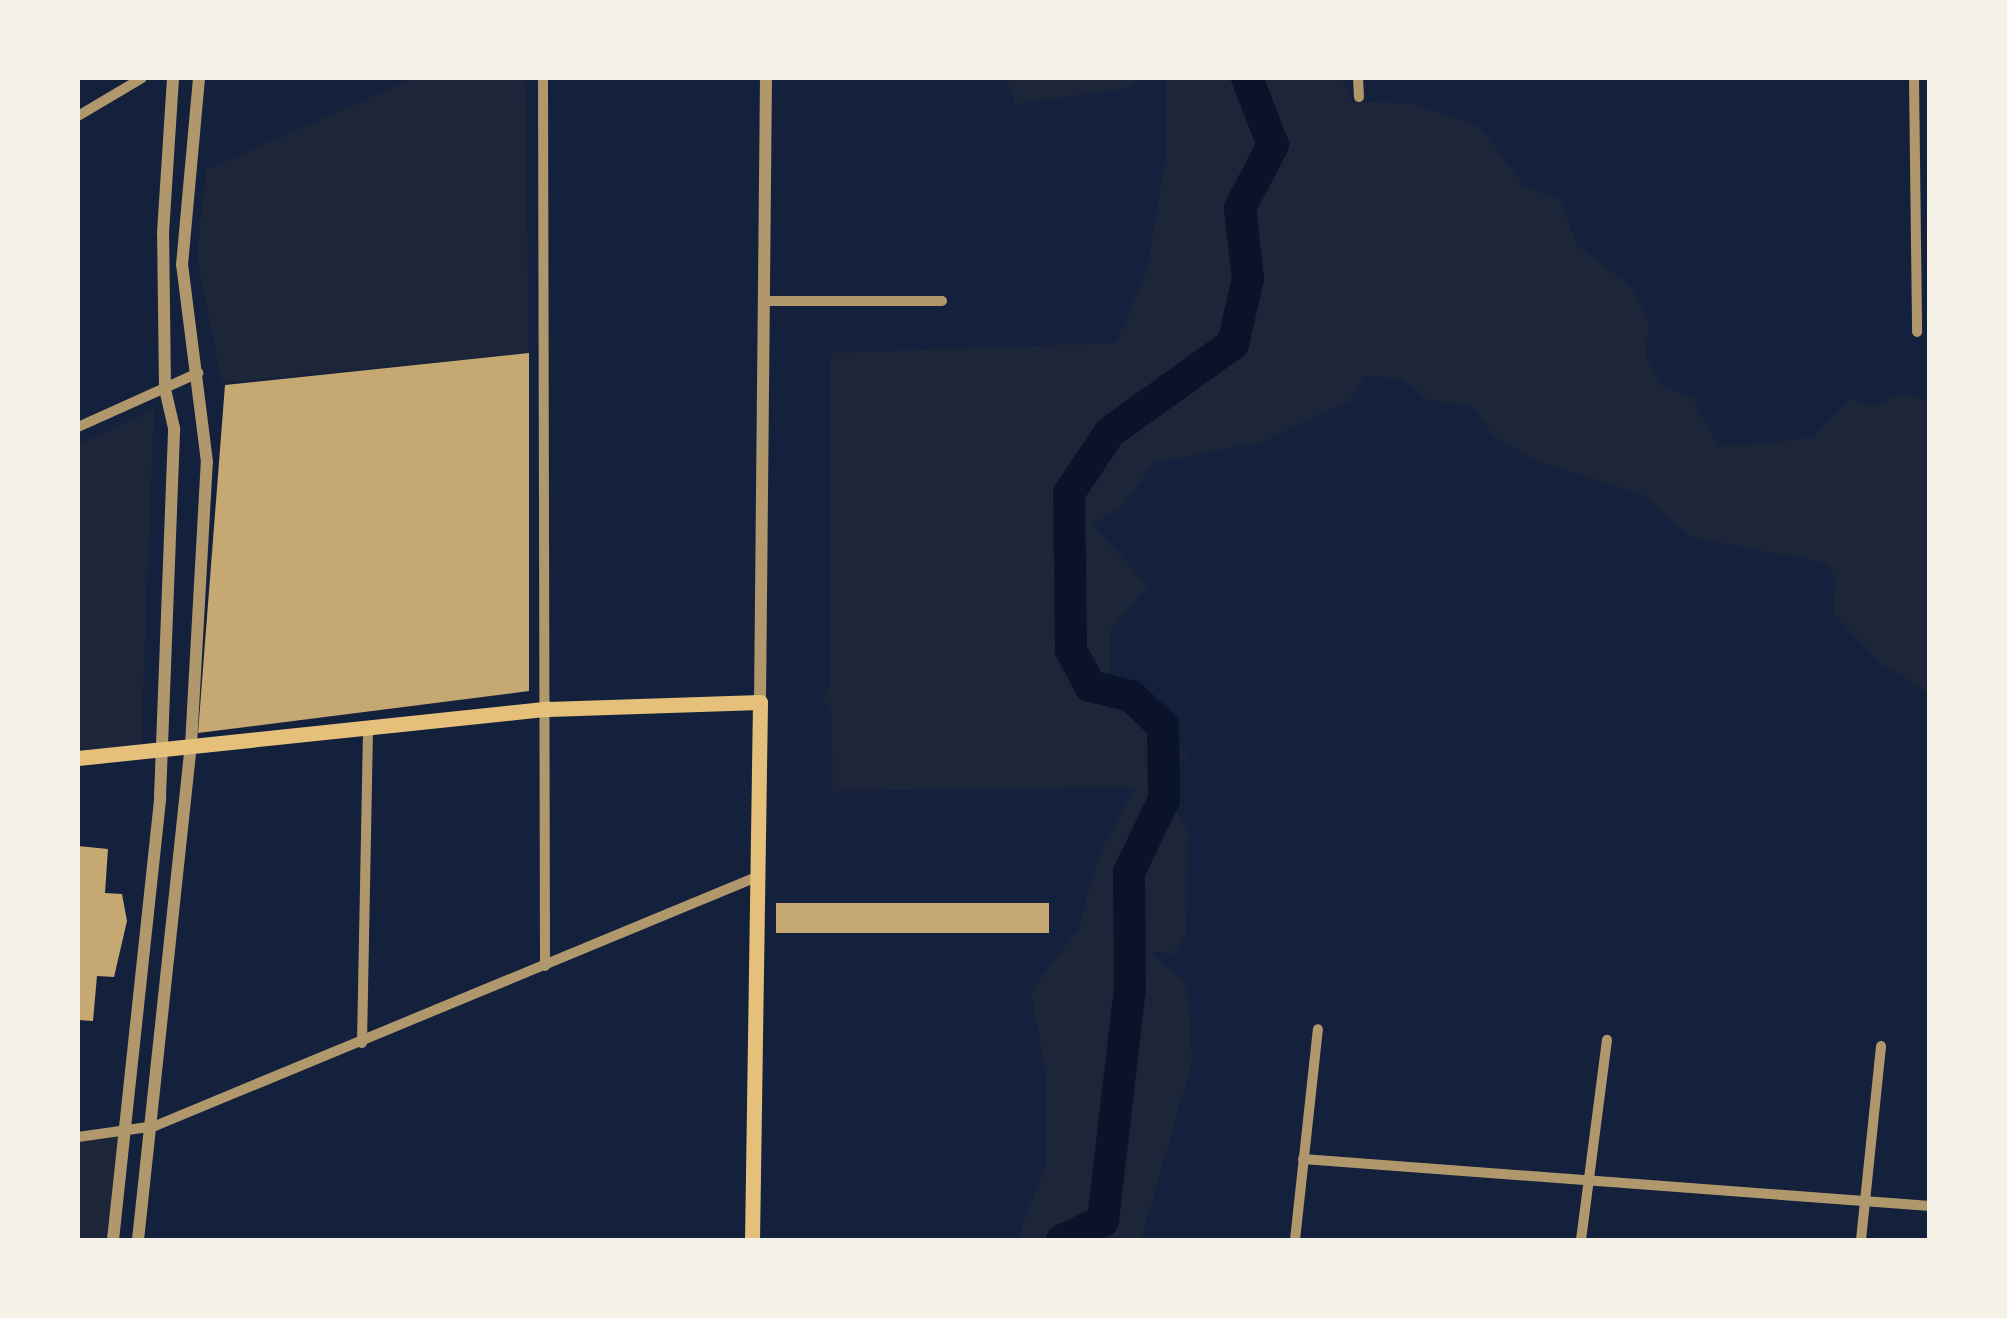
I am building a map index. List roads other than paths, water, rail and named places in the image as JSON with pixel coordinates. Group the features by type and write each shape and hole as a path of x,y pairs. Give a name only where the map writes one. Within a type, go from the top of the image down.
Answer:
{"main road":[{"path":"78,758 548,709 760,702 754,878 752,1240"}],"street":[{"path":"78,116 142,78"},
{"path":"113,1240 162,748 174,428 165,389 173,78"},
{"path":"138,1240 155,1126 191,744 208,439 182,265 199,78"},
{"path":"543,78 548,709 545,966"},
{"path":"760,702 766,78"},
{"path":"1358,78 1359,97"},
{"path":"1914,78 1925,248 1917,332"},
{"path":"765,301 942,301"},
{"path":"78,427 198,373"},
{"path":"362,1042 368,727"},
{"path":"78,1137 122,1135 155,1126 754,878"},
{"path":"1295,1240 1318,1029"},
{"path":"1580,1240 1607,1040"},
{"path":"1861,1240 1882,1046"},
{"path":"1303,1159 1930,1206"}],"waterway":[{"path":"1062,1240 1103,1221 1130,989 1129,872 1164,800 1163,726 1131,696 1090,686 1071,650 1069,493 1110,432 1233,344 1248,279 1240,208 1273,145 1247,78"}]}
